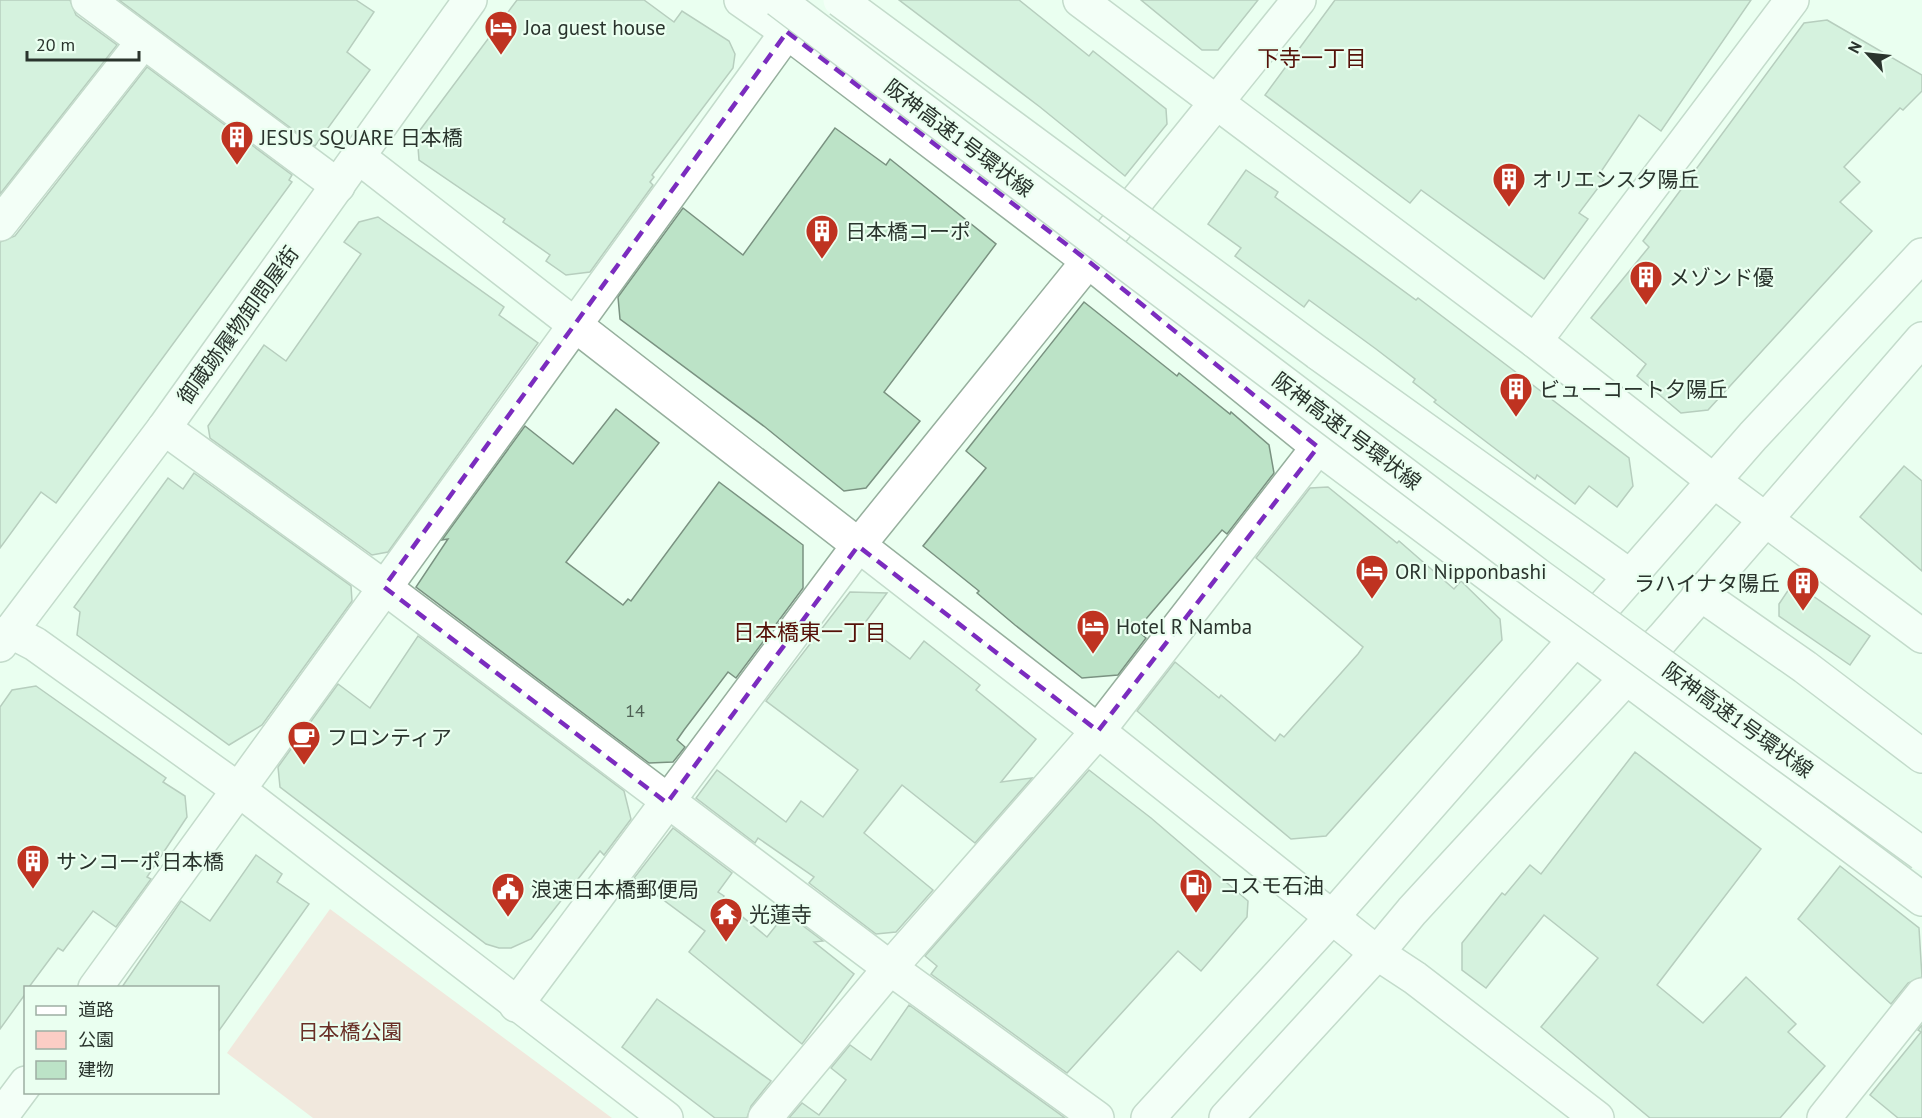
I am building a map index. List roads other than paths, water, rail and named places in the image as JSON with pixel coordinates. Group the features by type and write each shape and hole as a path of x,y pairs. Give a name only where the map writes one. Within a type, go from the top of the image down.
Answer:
{"main road":[{"path":"88,0 338,186"},
{"name":"御蔵跡履物卸問屋街","path":"3,634 164,428 360,158 470,0"},
{"path":"741,0 787,32 1087,260 1318,447 1625,679 1922,899"},
{"name":"阪神高速1号環状線","path":"778,0 1520,562 1922,854"},
{"path":"840,0 1318,353 1631,577"},
{"path":"1080,0 1535,342 1763,520 1922,636"},
{"path":"516,1005 858,546 1298,0"},
{"path":"1535,342 1792,0"},
{"path":"96,986 787,32"},
{"path":"0,224 143,42"},
{"path":"360,158 1098,731 1377,952 1415,978 1597,1118"},
{"path":"1148,1118 1333,916 1753,436 1922,255"},
{"path":"1226,1118 1377,952 1412,910 1625,679 1922,339"},
{"path":"164,428 384,587 667,802 1097,1118"},
{"path":"765,1118 890,968 1098,731 1318,447"},
{"path":"1700,593 1922,756"},
{"path":"3,634 35,644 239,790 666,1118"},
{"path":"1824,1118 1922,995"},
{"path":"0,1118 24,1086"}],"place":[{"name":"Joa guest house","path":"501,56"},
{"name":"JESUS SQUARE 日本橋","path":"237,166"},
{"name":"オリエンス夕陽丘","path":"1509,208"},
{"name":"日本橋コーポ","path":"822,260"},
{"name":"メゾンド優","path":"1646,306"},
{"name":"ビューコート夕陽丘","path":"1516,418"},
{"name":"ORI Nipponbashi","path":"1372,600"},
{"name":"ラハイナタ陽丘","path":"1803,612"},
{"name":"Hotel R Namba","path":"1093,655"},
{"name":"フロンティア","path":"304,766"},
{"name":"サンコーポ日本橋","path":"33,890"},
{"name":"コスモ石油","path":"1196,914"},
{"name":"浪速日本橋郵便局","path":"508,918"},
{"name":"光蓮寺","path":"726,943"}],"district":[{"name":"下寺一丁目","path":"1312,58"},
{"name":"日本橋東一丁目","path":"810,632"}],"park label":[{"name":"日本橋公園","path":"350,1031"}]}
